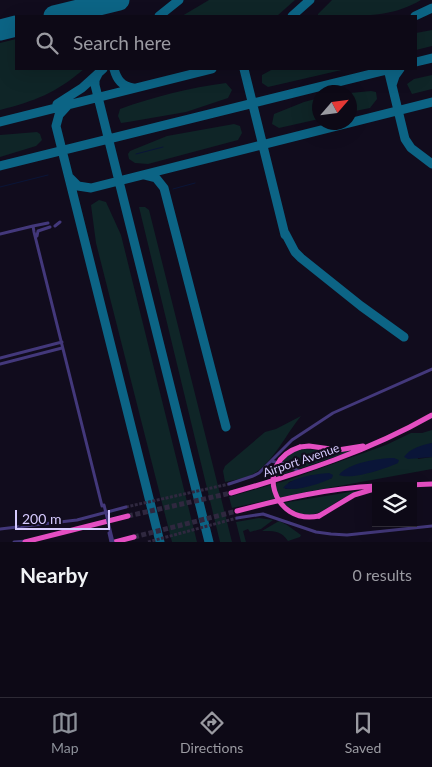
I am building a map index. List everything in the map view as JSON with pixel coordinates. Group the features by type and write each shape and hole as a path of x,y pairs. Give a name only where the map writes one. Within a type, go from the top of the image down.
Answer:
{"highway":[{"path":"372,488 354,495 319,516 304,517 294,514 281,504 272,482 276,464 285,454 300,447 309,446 338,450 375,444 432,415"},
{"name":"Airport Avenue","path":"231,493 301,472 375,444"},
{"path":"417,485 432,484"},
{"path":"237,511 287,499 357,487 372,487"},
{"path":"27,541 128,516"},
{"path":"113,542 134,537"}],"street":[{"path":"0,234 33,226 49,225 40,229 37,234 63,348 113,542"},
{"path":"33,226 62,342"},
{"path":"0,358 62,342"},
{"path":"0,364 63,348"},
{"path":"228,484 253,476 302,432 333,412 432,369"},
{"path":"280,451 284,464"},
{"path":"271,461 284,464 301,472"},
{"path":"0,529 77,520 126,507"},
{"path":"237,518 263,514 316,532 332,534 432,526"},
{"path":"14,542 27,541"}],"green space":[{"path":"209,0 295,0 278,15 184,15"},
{"path":"332,0 421,0 397,11 371,15 318,14"},
{"path":"432,30 432,46 417,50 417,33"},
{"path":"15,39 15,70 83,70 45,95 0,110 0,43"},
{"path":"271,70 342,70 268,87 262,83 262,75"},
{"path":"432,75 432,89 412,94 407,84 414,79"},
{"path":"226,83 232,90 228,98 186,112 121,123 118,116 120,109 160,96"},
{"path":"357,92 376,92 377,99 370,108 357,111"},
{"path":"312,100 312,121 279,128 272,124 274,114"},
{"path":"234,124 240,126 242,133 238,140 148,164 135,163 129,159 128,154 130,151 167,136"},
{"path":"37,132 42,140 36,146 0,157 0,135"},
{"path":"99,200 106,202 121,235 197,542 172,542 96,243 91,205"},
{"path":"139,207 145,207 149,210 232,542 220,542"},
{"path":"301,416 271,458 257,472 240,479 225,482 223,471 225,466 265,432 276,429"},
{"path":"432,430 432,443 415,449 418,459 432,457 432,469 306,492 232,508 229,497 285,481 386,445 411,433 422,433","holes":["313,475 332,478 300,488 285,489 289,482"]},
{"path":"305,449 352,451 275,477 279,466 286,458 294,452"},
{"path":"362,490 312,515 299,513 283,503"},
{"path":"259,518 273,520 261,529 250,532 248,529 243,531 246,542 241,542 236,522"},
{"path":"279,521 301,535 300,537 288,541 279,533 262,531"}],"water":[{"path":"432,443 432,457 408,459 404,457 413,449"},
{"path":"394,458 399,460 398,463 377,471 352,476 339,475 356,464"},
{"path":"329,473 333,475 332,478 314,485 295,489 283,488 298,479"}],"waterway":[{"path":"136,154 163,147"},
{"path":"0,187 48,175"},
{"path":"173,189 195,183"}],"taxiway":[{"path":"160,15 179,0"},
{"path":"293,15 310,0"},
{"path":"417,15 432,8"},
{"path":"417,62 432,58"},
{"path":"57,104 82,88 102,70"},
{"path":"114,70 120,82 133,88"},
{"path":"0,122 208,70"},
{"path":"244,70 285,235"},
{"path":"0,166 387,70"},
{"path":"388,70 405,139 411,148 432,164"},
{"path":"392,85 399,70"},
{"path":"98,74 95,85 209,542"},
{"path":"69,177 78,186 91,188 432,102"},
{"path":"69,104 59,115 56,126 160,542"},
{"path":"144,175 156,178 164,188 226,427"},
{"path":"285,233 295,252 301,258 361,306 404,337"}],"runway":[{"path":"58,15 119,0"},
{"path":"0,30 15,26"}],"tunnel":[{"path":"126,507 229,484"},
{"path":"128,516 231,493"},
{"path":"134,537 237,511"},
{"path":"148,542 237,518"}]}
